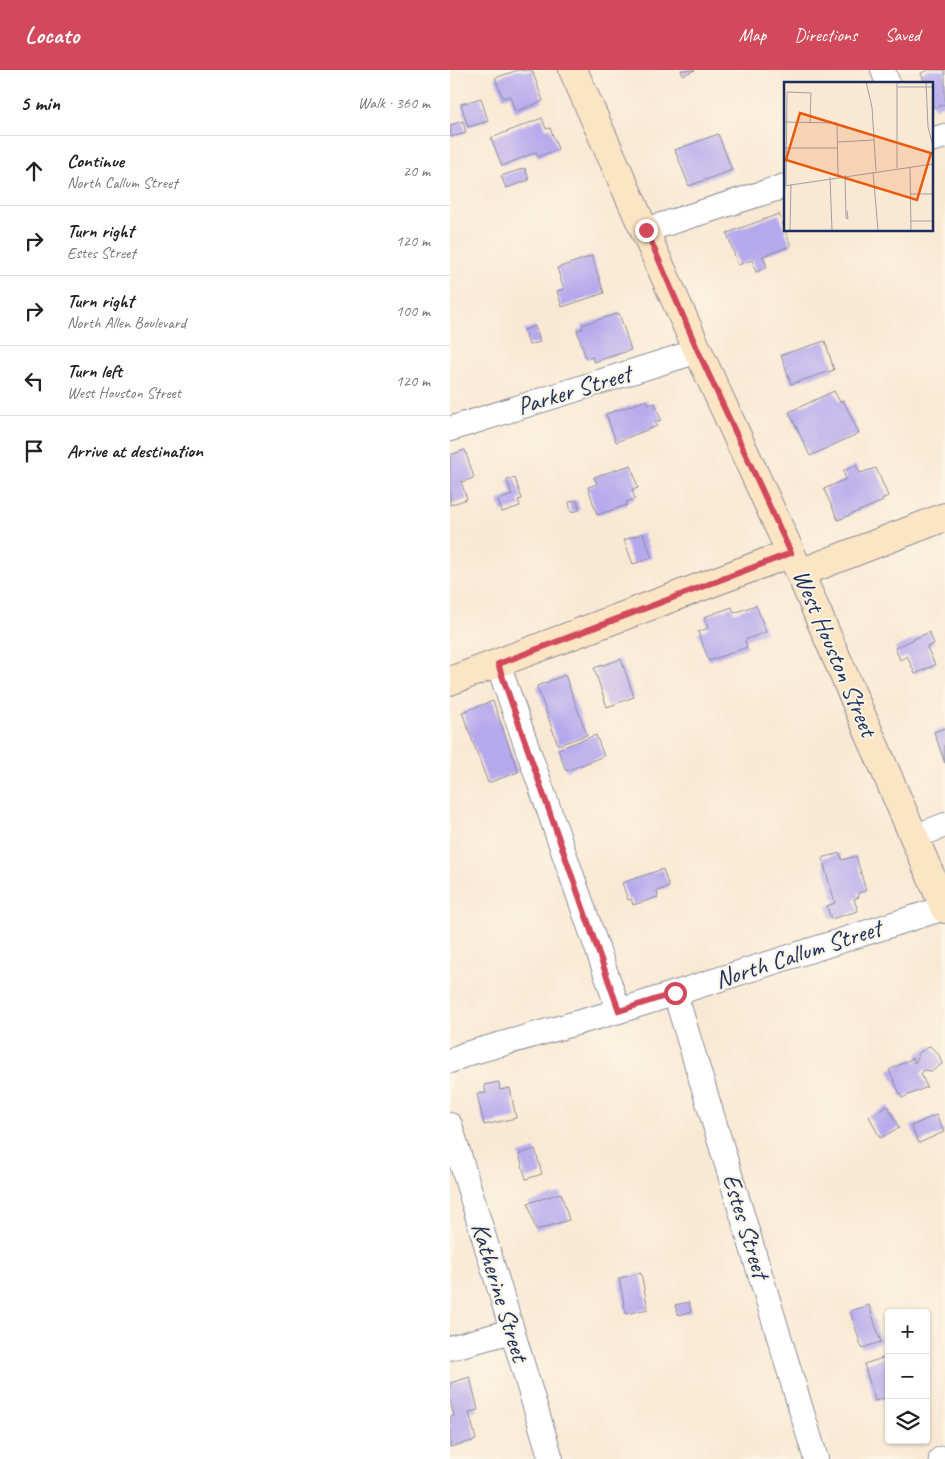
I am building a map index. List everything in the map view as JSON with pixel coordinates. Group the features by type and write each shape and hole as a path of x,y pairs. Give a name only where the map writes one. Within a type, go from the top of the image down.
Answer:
{"main road":[{"name":"West Houston Street","path":"573,70 646,230 698,351 796,563 945,908"},
{"path":"450,681 796,563 945,517"}],"street":[{"path":"883,70 887,82"},
{"path":"932,140 945,136"},
{"path":"646,230 784,186"},
{"name":"Parker Street","path":"450,429 698,351"},
{"path":"498,664 619,1011"},
{"path":"914,837 945,825"},
{"name":"North Callum Street","path":"450,1062 466,1054 619,1011 945,908"},
{"name":"Estes Street","path":"675,993 816,1459"},
{"name":"Katherine Street","path":"450,1125 551,1459"},
{"path":"450,1348 512,1331"},
{"path":"941,1459 945,1458"}],"building":[{"path":"518,70 532,70 543,101 515,112 510,96 503,98 495,78"},
{"path":"681,70 695,70 683,75"},
{"path":"928,70 945,70 945,104 934,108 932,103 932,82 924,82 921,73"},
{"path":"481,98 488,121 468,127 461,104"},
{"path":"542,118 546,129 550,128 558,149 538,157 536,152 502,166 491,138"},
{"path":"463,121 466,133 451,137 450,125"},
{"path":"718,134 732,170 689,186 675,150"},
{"path":"525,168 529,180 506,188 501,176"},
{"path":"779,214 791,246 763,256 767,267 756,272 752,260 738,265 727,233"},
{"path":"592,256 604,293 562,307 557,291 564,289 557,268"},
{"path":"619,313 631,350 594,362 592,357 586,359 577,330 583,329 582,325"},
{"path":"535,326 540,342 529,345 524,330"},
{"path":"825,341 834,370 791,384 781,355"},
{"path":"834,391 840,402 843,400 859,433 810,456 789,412"},
{"path":"647,400 649,405 655,403 661,420 655,422 657,426 616,442 606,414"},
{"path":"465,450 474,478 461,482 467,499 450,505 450,455"},
{"path":"631,465 638,488 632,490 635,499 626,502 627,505 597,515 588,487 597,484 594,477"},
{"path":"856,465 860,473 876,468 888,496 882,499 883,501 838,520 824,489 846,479 843,471"},
{"path":"515,478 522,499 518,500 520,506 502,512 498,500 512,495 507,480"},
{"path":"577,500 580,510 571,512 569,502"},
{"path":"643,533 652,558 633,564 624,540"},
{"path":"756,605 766,632 745,640 747,647 709,661 698,632 708,628 704,617 732,607 734,613"},
{"path":"929,632 934,644 927,647 935,665 915,674 907,656 900,660 895,648"},
{"path":"621,659 634,697 607,707 594,668"},
{"path":"565,675 587,735 558,745 537,686"},
{"path":"493,701 518,772 488,783 462,712"},
{"path":"945,728 945,763 934,732"},
{"path":"596,735 604,756 566,771 558,749"},
{"path":"840,853 842,860 856,856 866,891 858,893 859,897 854,899 858,911 831,919 827,906 835,903 822,858"},
{"path":"663,869 669,887 657,891 658,897 633,905 631,899 628,900 622,883"},
{"path":"930,1046 939,1055 942,1064 932,1071 924,1070 921,1074 927,1087 902,1098 889,1070 913,1058 915,1063 918,1058 917,1054"},
{"path":"499,1082 500,1090 510,1088 516,1118 484,1125 477,1094 486,1093 484,1085"},
{"path":"888,1106 899,1128 880,1138 869,1116"},
{"path":"936,1115 944,1132 919,1143 911,1126"},
{"path":"535,1149 542,1174 526,1179 519,1154"},
{"path":"561,1193 569,1220 536,1230 528,1203"},
{"path":"641,1273 648,1309 626,1314 619,1278"},
{"path":"689,1302 691,1312 678,1315 675,1305"},
{"path":"869,1305 881,1342 862,1348 850,1311"},
{"path":"885,1357 885,1398 875,1401 864,1364"},
{"path":"470,1377 478,1410 469,1412 476,1440 450,1447 450,1417 454,1416 450,1400 450,1383"}],"route":[{"path":"646,230 698,351 791,553 498,664 619,1011 675,993"}]}
